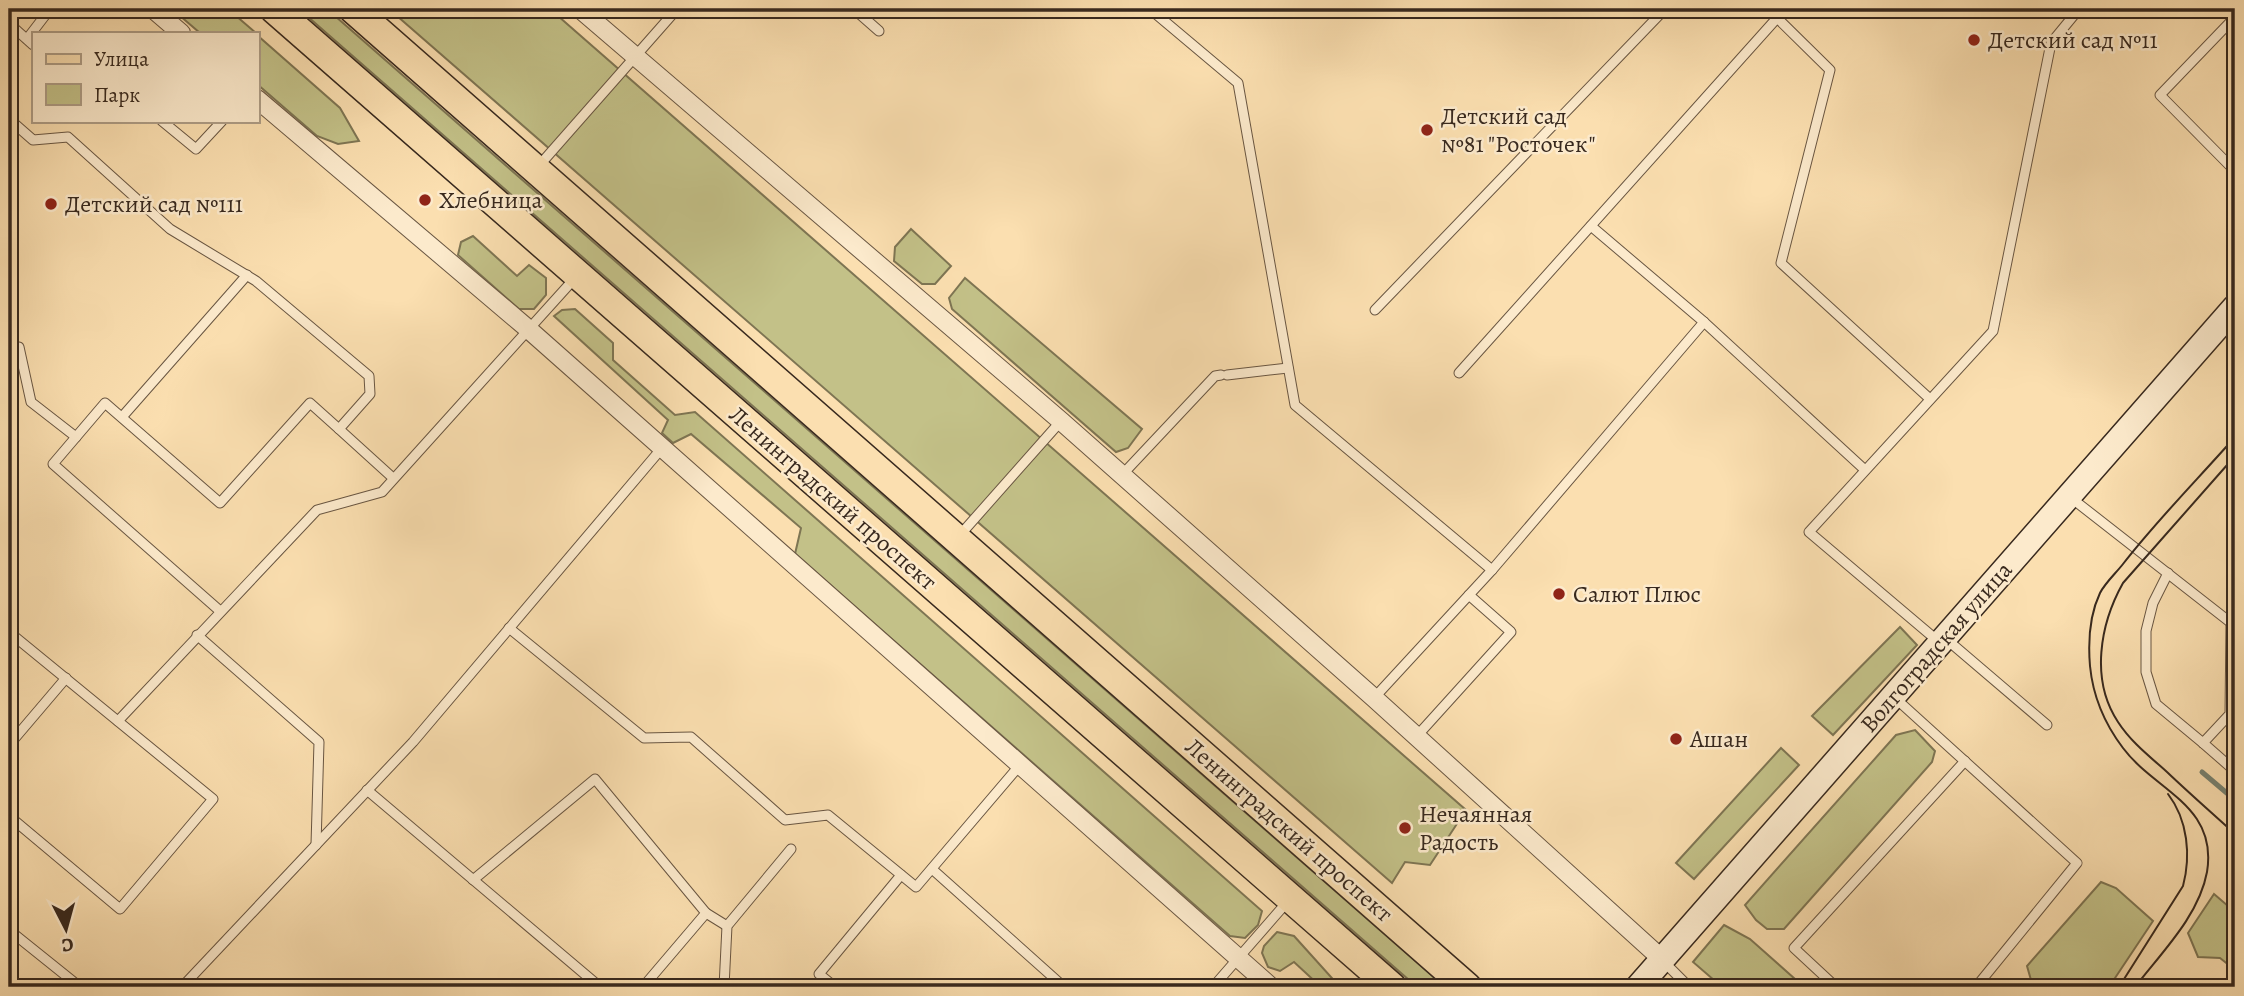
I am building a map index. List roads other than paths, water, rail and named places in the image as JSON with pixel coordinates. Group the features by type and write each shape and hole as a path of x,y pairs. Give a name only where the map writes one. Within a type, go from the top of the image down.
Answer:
{"main road":[{"name":"Ленинградский проспект","path":"274,9 1392,987"},
{"name":"Ленинградский проспект","path":"353,9 1467,987"}],"street":[{"path":"153,9 180,32"},
{"path":"580,9 1061,421 1374,698 1663,960"},
{"path":"259,101 527,328 1271,987"},
{"name":"Волгоградская улица","path":"1638,987 2235,307"}],"lane":[{"path":"36,32 50,9"},
{"path":"536,169 677,9"},
{"path":"854,9 879,31"},
{"path":"1150,9 1238,83 1295,405 1492,570"},
{"path":"1375,310 1665,9"},
{"path":"1768,9 1830,70 1781,264 1930,399"},
{"path":"2048,725 1809,532 1993,331 2050,43 2078,9"},
{"path":"1459,373 1777,18"},
{"path":"2235,18 2160,95 2235,171"},
{"path":"10,28 30,42"},
{"path":"9,119 33,140 68,137 170,229 247,275 369,376 370,394 339,429"},
{"path":"163,122 196,149 221,122"},
{"path":"1591,226 1704,322 1865,470"},
{"path":"122,417 247,275"},
{"path":"118,721 317,510 382,492 527,328 578,275"},
{"path":"1374,698 1492,570 1704,322"},
{"path":"19,347 31,402 76,437"},
{"path":"1121,476 1215,376 1289,368"},
{"path":"220,611 52,464 105,403 220,503 310,403 393,478"},
{"path":"958,538 1061,421"},
{"path":"182,987 413,742 662,448"},
{"path":"2069,496 2233,624 2230,714 2203,743"},
{"path":"2168,573 2153,603 2146,631 2146,672 2156,704 2235,771"},
{"path":"1416,737 1511,632 1469,595"},
{"path":"509,628 644,738 691,737 785,820 828,815 916,887 1020,765"},
{"path":"9,632 213,799 120,909 9,816"},
{"path":"197,635 319,742 316,845"},
{"path":"9,745 66,678"},
{"path":"1893,696 2077,863 1976,987"},
{"path":"1836,987 1794,948 1965,761"},
{"path":"473,880 595,779 706,913 727,926"},
{"path":"367,790 600,987"},
{"path":"724,987 727,926 791,849"},
{"path":"932,869 1064,987"},
{"path":"835,987 819,974 901,875"},
{"path":"1213,987 1290,898"},
{"path":"643,987 706,913"},
{"path":"9,930 79,987"},
{"path":"1663,960 1689,987"}],"waterway":[{"path":"2202,772 2235,800"}],"tram line":[{"path":"2135,987 2178,933 2196,904 2207,872 2208,849 2203,830 2194,815 2136,763 2116,739 2105,719 2097,699 2090,666 2092,619 2100,593 2108,582 2235,437"},
{"path":"2235,456 2123,583 2109,616 2101,652 2104,688 2109,706 2118,722 2147,754 2235,834"},
{"path":"2119,987 2183,886 2187,863 2186,838 2180,815 2168,794"}],"place":[{"name":"Детский сад №11","path":"1974,40"},
{"name":"Детский сад №81 \"Росточек\"","path":"1427,130"},
{"name":"Хлебница","path":"425,200"},
{"name":"Детский сад №111","path":"51,204"},
{"name":"Салют Плюс","path":"1559,594"},
{"name":"Ашан","path":"1676,739"},
{"name":"Нечаянная Радость","path":"1405,828"}]}
